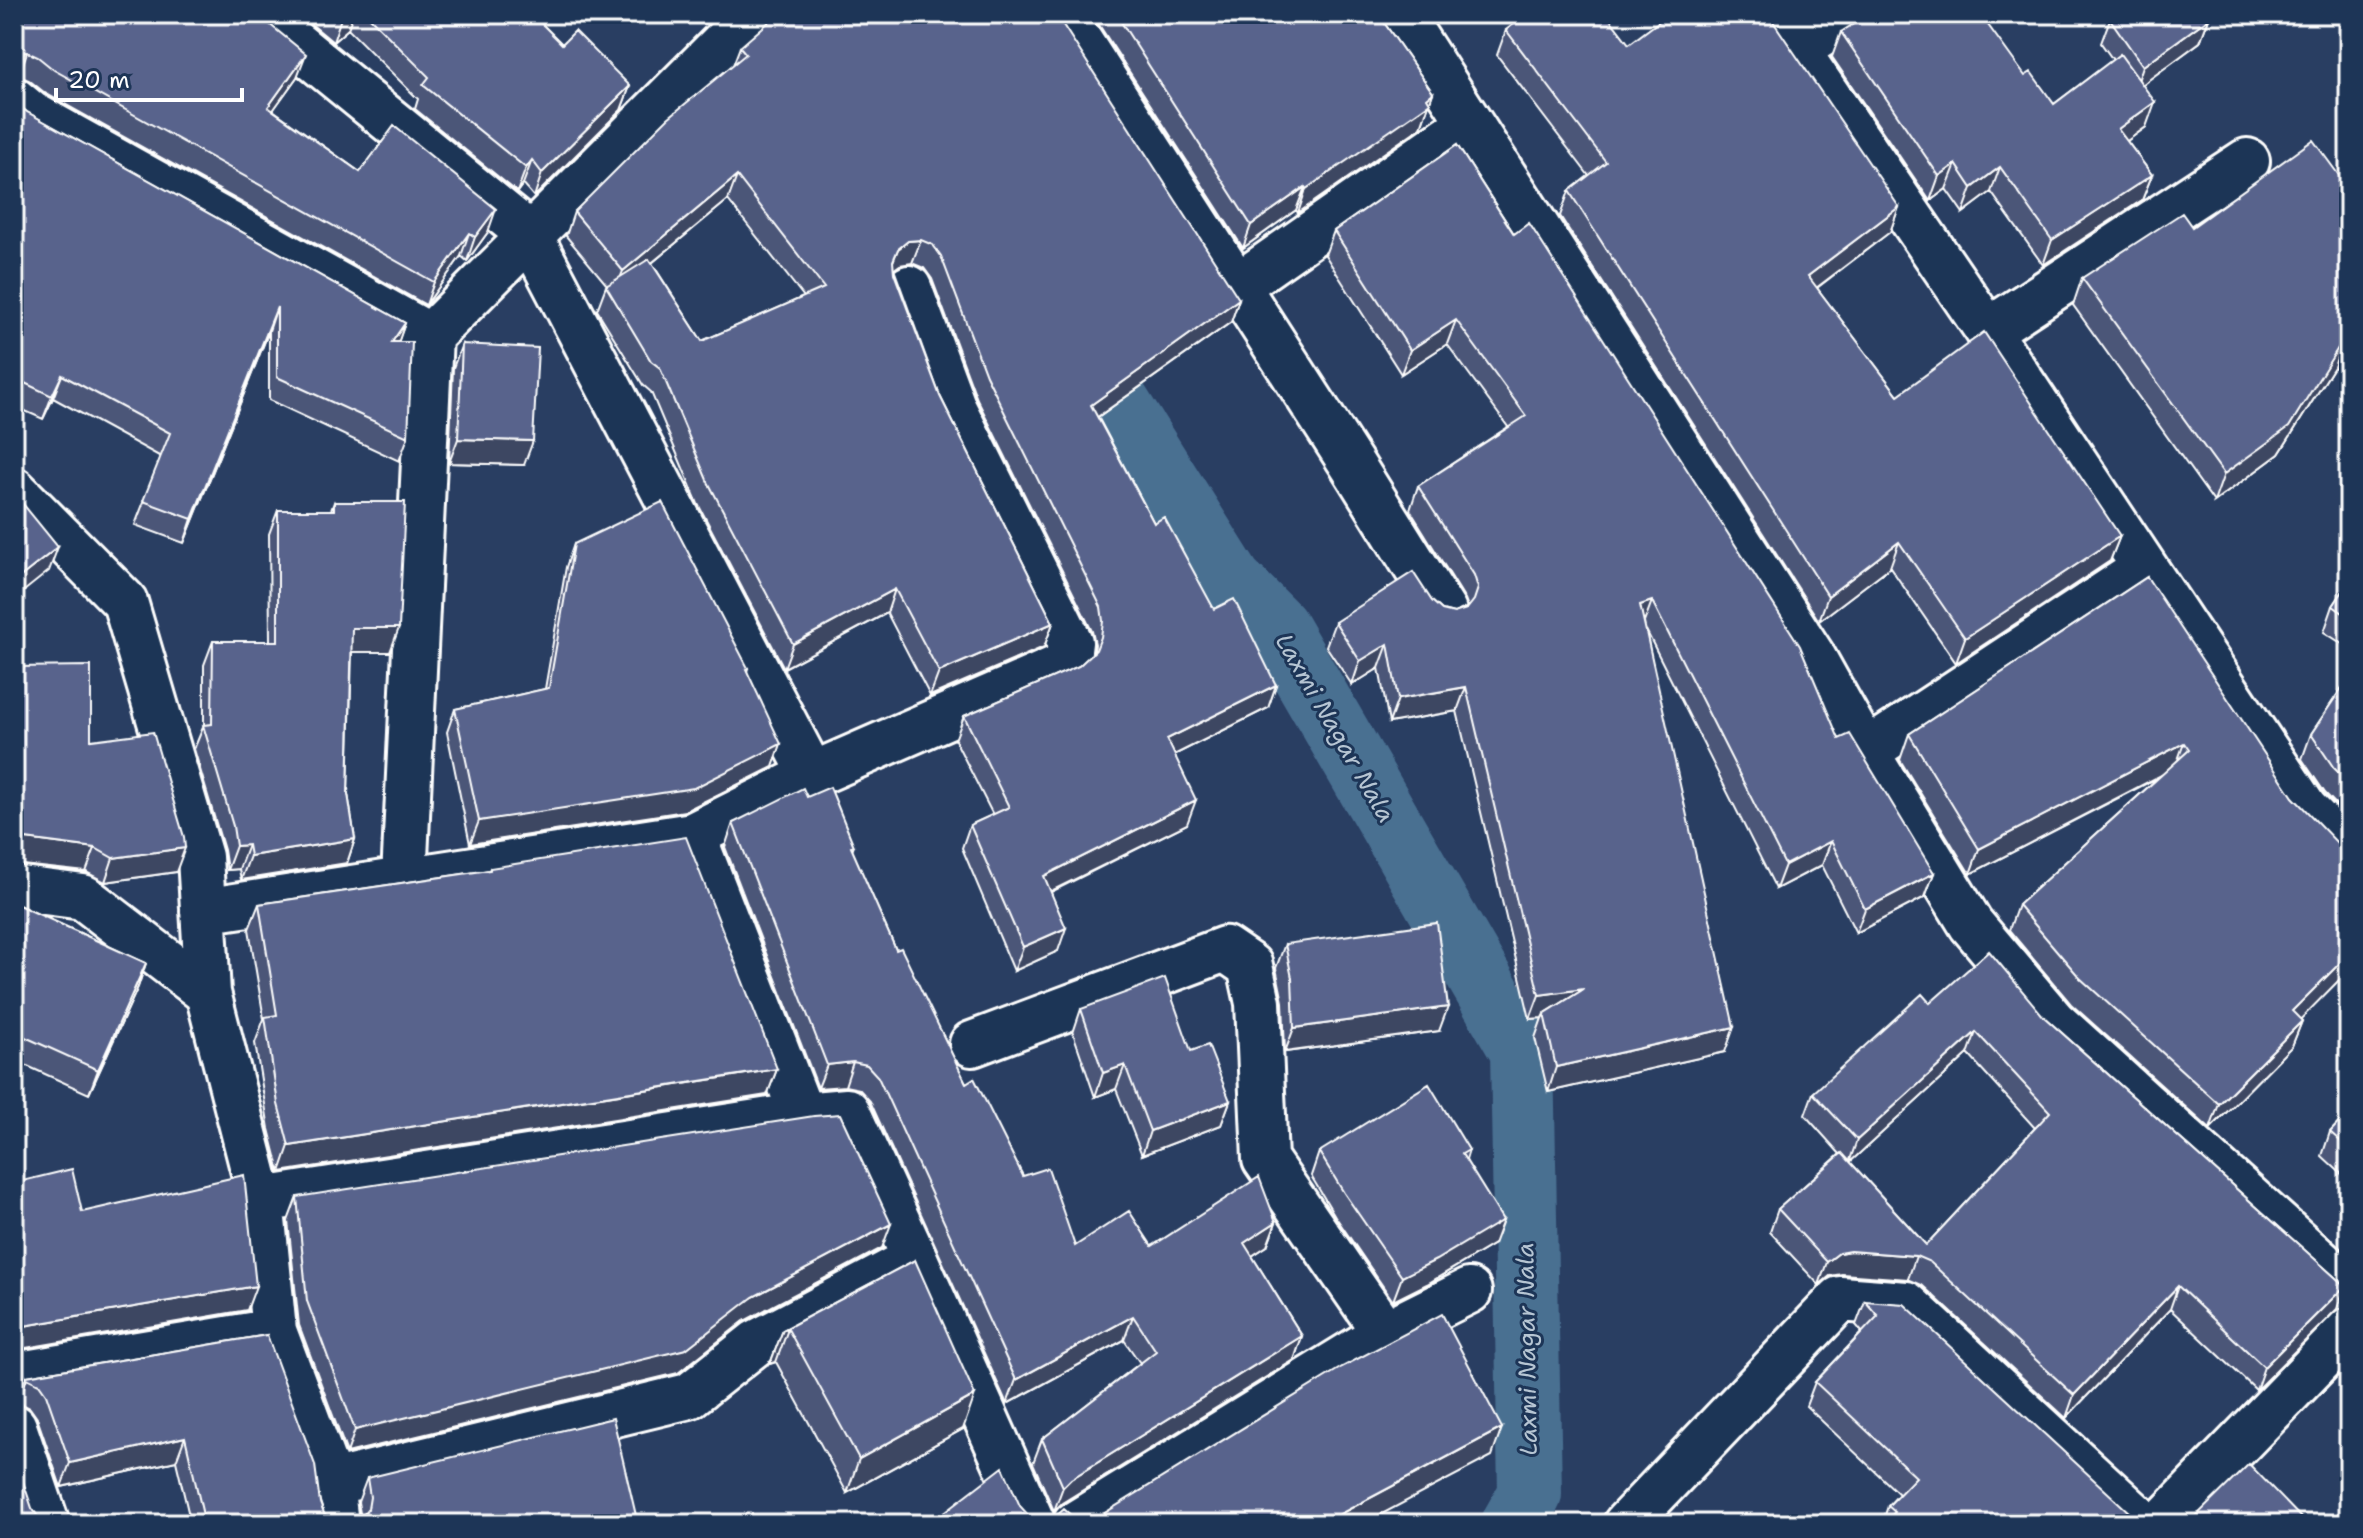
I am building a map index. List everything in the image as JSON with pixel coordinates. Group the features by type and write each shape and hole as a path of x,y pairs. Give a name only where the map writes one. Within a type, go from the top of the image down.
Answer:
{"street":[{"path":"259,14 529,234 812,775"},
{"path":"1062,14 1444,612"},
{"path":"1400,14 1813,657 1866,752 1971,924 2053,1021 2349,1288"},
{"path":"1772,14 1988,331 2305,809 2349,854"},
{"path":"1797,50 1853,14"},
{"path":"404,879 430,336 748,19"},
{"path":"14,100 31,114 430,336"},
{"path":"1237,286 1470,123"},
{"path":"1988,331 2247,161"},
{"path":"203,911 693,835 812,775 1060,667 1068,658 1070,642 954,409 909,288"},
{"path":"14,490 125,602 200,857 208,993 261,1200 274,1331 333,1504 689,1396 756,1343 915,1259"},
{"path":"1866,752 2145,568"},
{"path":"693,835 802,1115"},
{"path":"14,888 83,897 208,993"},
{"path":"972,1044 1225,949 1250,966 1258,1003 1265,1159 1385,1333"},
{"path":"261,1200 802,1115 847,1111 1033,1524"},
{"path":"1075,1524 1385,1333 1469,1291"},
{"path":"1626,1524 1840,1299 1906,1304 2144,1524"},
{"path":"2161,1524 2349,1330"},
{"path":"14,1375 274,1331"},
{"path":"14,1427 47,1524"}],"building":[{"path":"14,14 257,14 306,54 268,107 360,172 394,126 496,209 475,237 469,233 434,282 54,70 38,57 27,52 14,53"},
{"path":"366,14 532,14 562,44 575,31 630,86 542,173 532,160 526,168 423,85 429,77"},
{"path":"778,14 1056,14 1239,299 1091,405 1154,523 1164,517 1214,609 1234,599 1276,685 1167,739 1196,800 1044,876 1066,928 1023,947 970,825 1009,807 964,716 1079,666 1096,650 1103,621 1101,607 986,375 941,256 933,245 921,240 908,241 898,249 893,261 894,273 940,396 1053,623 939,672 895,589 793,644 707,480 660,368 651,361 606,286 649,259 702,341 824,288 737,176 623,271 574,212 668,118 746,54 740,47"},
{"path":"1116,14 1378,14 1433,93 1427,98 1430,103 1251,225"},
{"path":"1527,14 1606,14 1629,44 1669,14 1768,14 1899,207 1808,276 1898,395 1984,332 2120,536 1965,638 1899,542 1828,596 1569,191 1606,162 1506,30"},
{"path":"1869,14 1980,14 2025,76 2031,72 2054,104 2120,54 2155,102 2118,129 2152,175 2052,240 2000,167 1972,188 1956,164 1939,176 1841,32"},
{"path":"2117,14 2206,14 2209,18 2143,66 2110,19"},
{"path":"14,102 405,323 392,342 412,342 408,437 277,377 277,307 192,519 143,501 170,433 62,375 52,396 14,378"},
{"path":"2313,140 2349,189 2349,343 2343,340 2289,427 2224,474 2082,278 2182,213 2192,227"},
{"path":"1457,145 1514,234 1529,223 1800,646 1839,739 1850,734 1934,873 1865,909 1831,841 1785,865 1652,601 1640,605 1734,1027 1556,1067 1544,1014 1584,989 1539,995 1466,687 1398,699 1388,644 1360,661 1335,622 1413,572 1432,601 1442,610 1454,613 1467,609 1478,588 1474,575 1418,486 1526,416 1456,320 1410,350 1334,231"},
{"path":"462,344 538,348 533,441 458,439"},
{"path":"14,493 58,547 14,582"},
{"path":"334,502 405,502 399,628 352,628 348,794 355,839 250,856 248,845 236,846 203,725 212,724 213,641 278,641 278,510 334,510"},
{"path":"662,502 748,668 781,744 694,788 479,821 455,709 549,688 574,544"},
{"path":"2147,577 2293,797 2340,846 2349,851 2349,954 2292,1011 2302,1021 2219,1104 2080,978 2018,905 2189,750 2184,743 1979,849 1909,734"},
{"path":"2349,582 2349,617 2333,606"},
{"path":"91,666 91,740 153,732 185,848 113,858 95,848 26,839 14,841 14,667"},
{"path":"2349,677 2349,783 2334,768 2311,734"},
{"path":"830,787 854,846 851,847 896,950 901,948 966,1083 974,1078 1023,1176 1048,1168 1075,1246 1129,1211 1152,1246 1259,1177 1276,1222 1244,1243 1302,1336 1071,1479 1063,1487 1042,1439 1156,1351 1133,1316 1016,1380 878,1077 867,1065 853,1062 827,1065 733,823 803,788 807,797"},
{"path":"686,837 777,1069 289,1146 278,1104 265,1017 277,1015 259,904"},
{"path":"14,903 146,963 98,1070 14,1032"},
{"path":"1437,923 1448,1007 1294,1028 1292,978 1285,944"},
{"path":"1989,951 2044,1017 2345,1286 2264,1367 2178,1286 2074,1395 1930,1262 1916,1256 1850,1251 1839,1253 1827,1262 1778,1209 1842,1153 1926,1245 2050,1112 1976,1032 1857,1140 1813,1093 1922,994 1930,1003"},
{"path":"1165,978 1191,1051 1208,1045 1230,1101 1150,1131 1125,1065 1103,1073 1081,1009"},
{"path":"1429,1084 1469,1150 1462,1154 1503,1220 1402,1277 1319,1152"},
{"path":"2349,1112 2349,1149 2330,1132"},
{"path":"840,1114 891,1224 753,1297 686,1349 355,1430 307,1301 297,1197"},
{"path":"72,1169 82,1212 244,1175 256,1286 14,1328 14,1183"},
{"path":"915,1260 975,1395 859,1459 788,1329 783,1330"},
{"path":"1865,1301 1904,1304 2131,1514 2121,1524 1883,1524 1895,1512 1888,1506 1916,1477 1815,1382 1878,1316"},
{"path":"1442,1314 1502,1428 1340,1514 1345,1524 929,1524 1003,1467 1020,1506 1029,1516 1040,1520 1053,1519 1064,1509 1074,1518 1087,1521 1098,1517 1342,1367"},
{"path":"267,1335 315,1465 324,1514 334,1523 342,1524 205,1524 185,1437 70,1463 46,1394 39,1384 27,1378 14,1380 14,1374 27,1376"},
{"path":"613,1418 638,1524 349,1524 359,1520 368,1509 367,1478"},
{"path":"14,1455 32,1508 39,1518 16,1524 14,1524"},
{"path":"2249,1464 2307,1524 2188,1524"}],"waterway":[{"name":"Laxmi Nagar Nala","path":"1072,330 1231,582 1277,628 1522,1051 1530,1494 1513,1524"}]}
